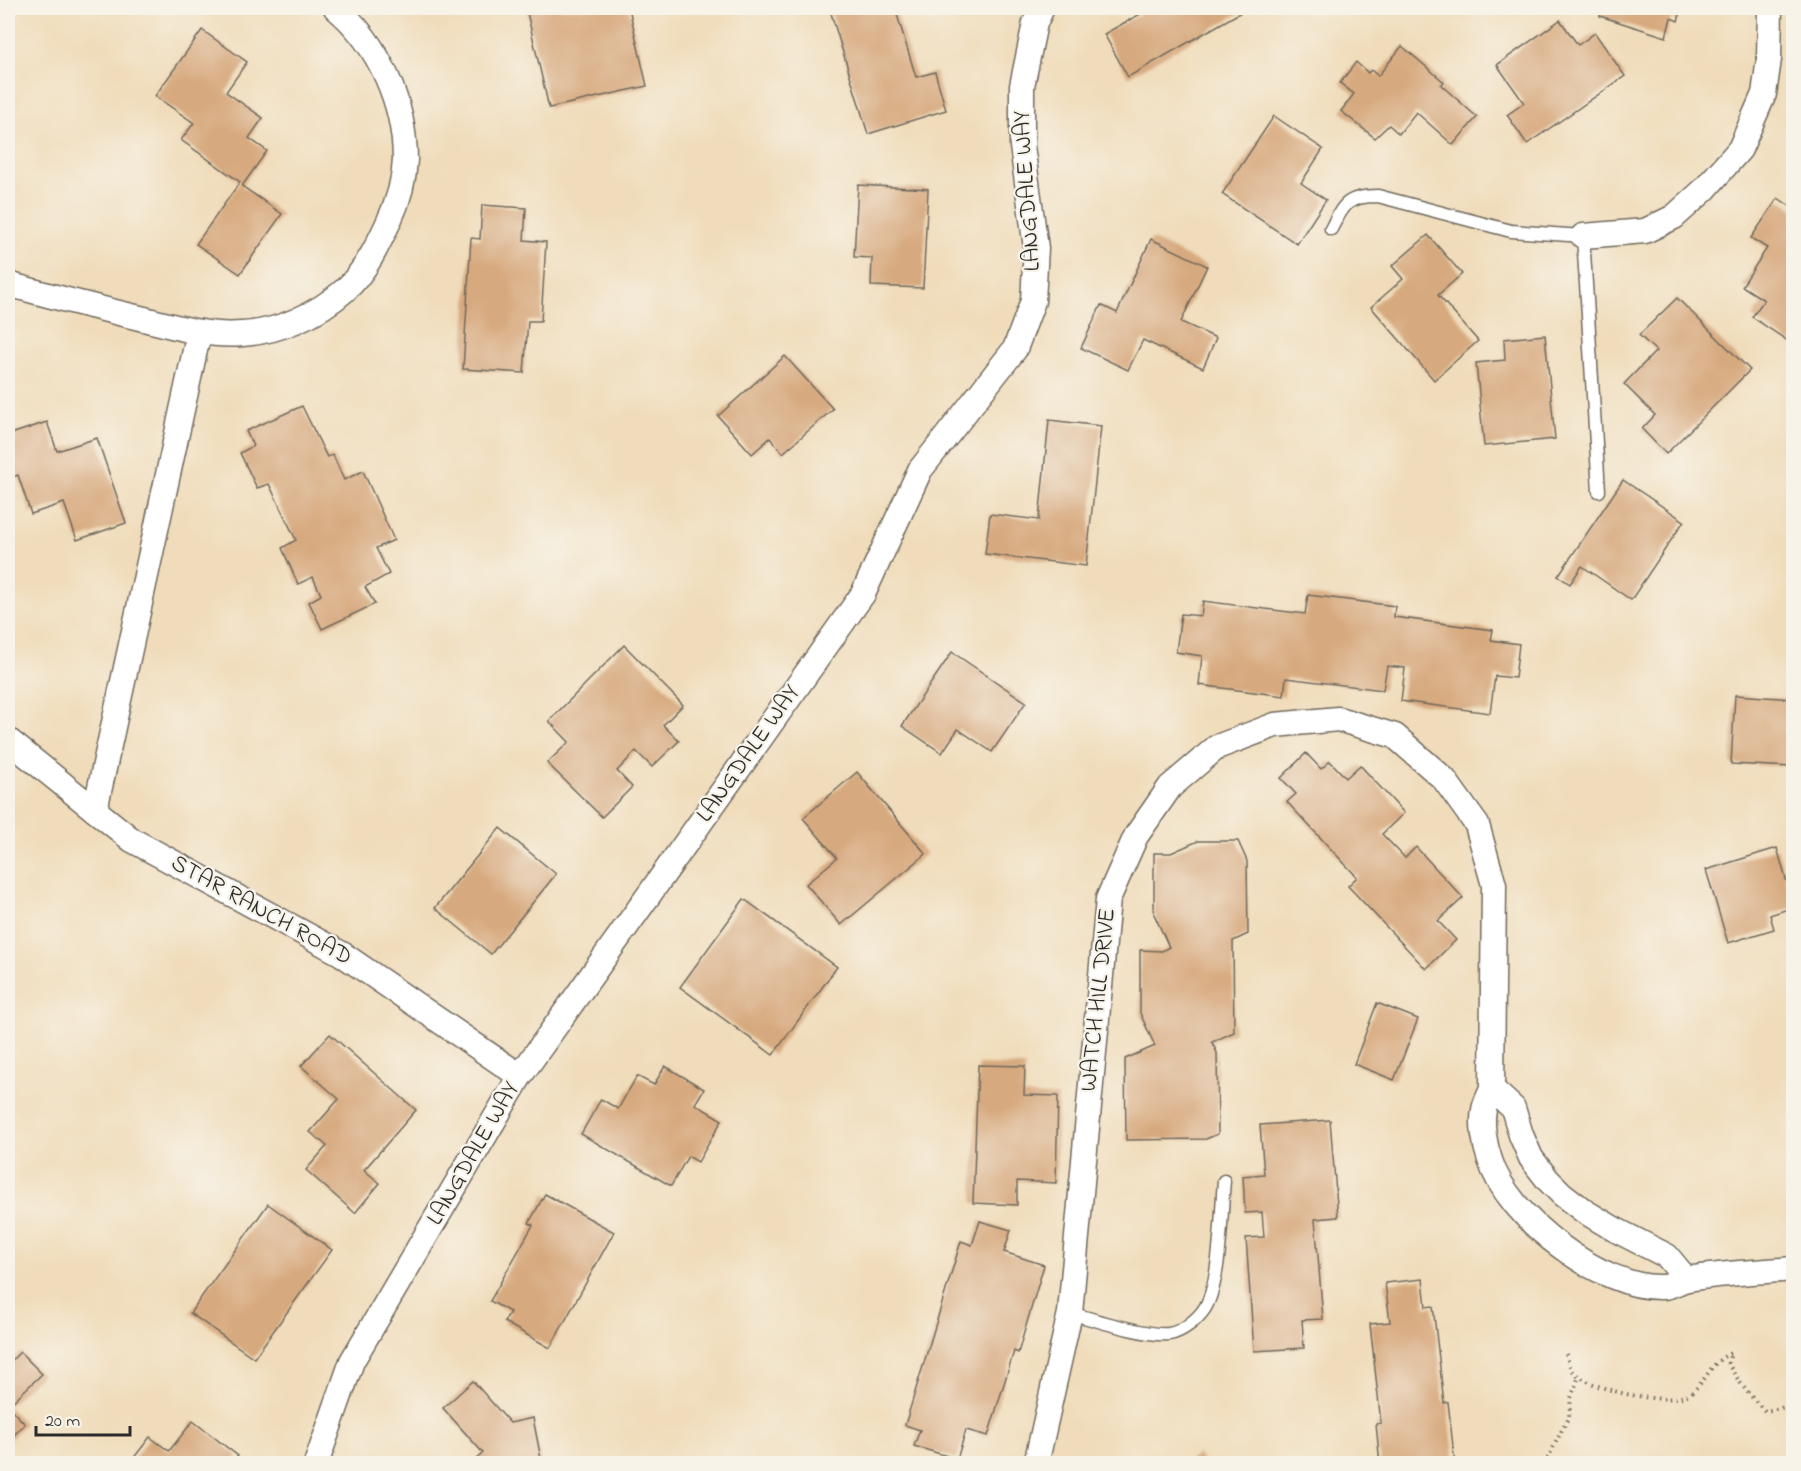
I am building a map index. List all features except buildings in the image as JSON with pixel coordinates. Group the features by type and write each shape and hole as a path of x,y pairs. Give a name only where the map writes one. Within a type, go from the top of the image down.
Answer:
{"street":[{"path":"8,284 199,332 243,334 284,326 317,310 345,289 368,262 383,236 399,199 405,162 401,123 389,84 371,46 349,18 336,8"},
{"name":"LANGDALE WAY","path":"316,1464 352,1362 520,1076 863,594 920,470 1015,349 1033,301 1036,248 1022,146 1022,86 1035,23 1042,8"},
{"path":"1583,236 1645,231 1674,217 1705,189 1740,149 1764,94 1769,59 1770,8"},
{"path":"95,810 199,332"},
{"name":"WATCH HILL DRIVE","path":"1036,1464 1070,1313 1108,899 1137,836 1170,787 1217,747 1275,725 1338,719 1395,736 1444,779 1477,825 1494,885 1492,1089 1484,1110 1485,1133 1490,1160 1498,1180 1518,1208 1539,1229 1586,1264 1612,1277 1637,1284 1664,1287 1686,1279 1794,1269"},
{"name":"STAR RANCH ROAD","path":"8,740 132,840 342,954 520,1076"},
{"path":"1492,1089 1513,1108 1521,1136 1531,1158 1562,1194 1584,1211 1614,1229 1667,1256 1686,1279"}],"lane":[{"path":"1331,229 1343,205 1361,196 1378,196 1511,231 1583,236 1599,491"},
{"path":"1070,1313 1150,1333 1169,1334 1188,1326 1205,1308 1215,1279 1224,1181"}],"path":[{"path":"1566,1354 1572,1371 1594,1385 1621,1393 1667,1399 1692,1393 1719,1358 1731,1353 1728,1363 1735,1377 1744,1391 1766,1411 1794,1402"},
{"path":"1545,1464 1569,1416 1571,1398 1579,1376"}]}
